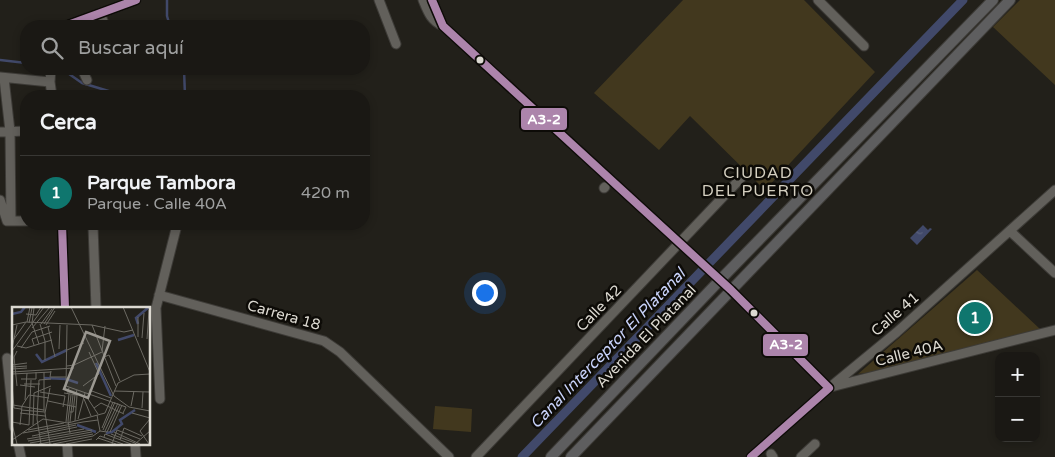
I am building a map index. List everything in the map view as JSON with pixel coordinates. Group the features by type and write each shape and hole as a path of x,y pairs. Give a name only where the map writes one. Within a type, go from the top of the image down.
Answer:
{"main road":[{"name":"Avenida El Platanal","path":"551,457 718,278 994,0"},
{"name":"Avenida El Platanal","path":"571,457 1010,0"}],"street":[{"path":"82,20 136,0"},
{"path":"380,0 396,44"},
{"path":"423,0 429,16 440,22 731,290 829,388"},
{"path":"432,0 440,22"},
{"path":"818,0 864,46"},
{"path":"100,13 103,20"},
{"path":"51,75 51,90"},
{"path":"85,75 87,80"},
{"path":"9,221 10,131 2,77 50,82"},
{"path":"0,132 20,131"},
{"name":"Calle 42","path":"476,457 742,177"},
{"name":"Calle 41","path":"751,457 829,388 897,332 1055,190"},
{"path":"0,200 9,221"},
{"path":"9,221 20,221"},
{"path":"62,230 65,307"},
{"path":"93,230 96,307"},
{"path":"160,399 156,308 176,230"},
{"path":"1010,231 1055,273"},
{"name":"Carrera 18","path":"158,295 324,341 340,352 449,457"},
{"name":"Calle 40A","path":"829,388 1055,330"},
{"path":"7,358 12,407"},
{"path":"18,444 21,457"},
{"path":"67,444 68,457"},
{"path":"135,444 136,457"},
{"path":"801,457 815,444"}],"shaded area":[{"path":"683,0 804,0 875,72 765,190 690,116 659,150 594,93"},
{"path":"1020,0 1055,0 1055,85 993,27"},
{"path":"977,270 1040,329 892,369 858,374"},
{"path":"435,406 472,409 471,432 433,429"}],"water":[{"path":"923,225 928,230 932,229 917,245 910,238"}],"waterway":[{"path":"167,0 168,20"},
{"name":"Canal Interceptor El Platanal","path":"522,457 963,0"},
{"path":"0,60 20,62"},
{"path":"71,75 82,83 105,90"},
{"path":"184,75 185,90"}],"transit line":[{"name":"A3-2","path":"81,20 136,0"},
{"name":"A3-2","path":"432,0 443,26 731,290 829,388 751,457"},
{"name":"A3-2","path":"62,230 65,307"}],"place":[{"name":"Parque Tambora","path":"975,318"}],"district":[{"name":"CIUDAD DEL PUERTO","path":"758,181"}]}
